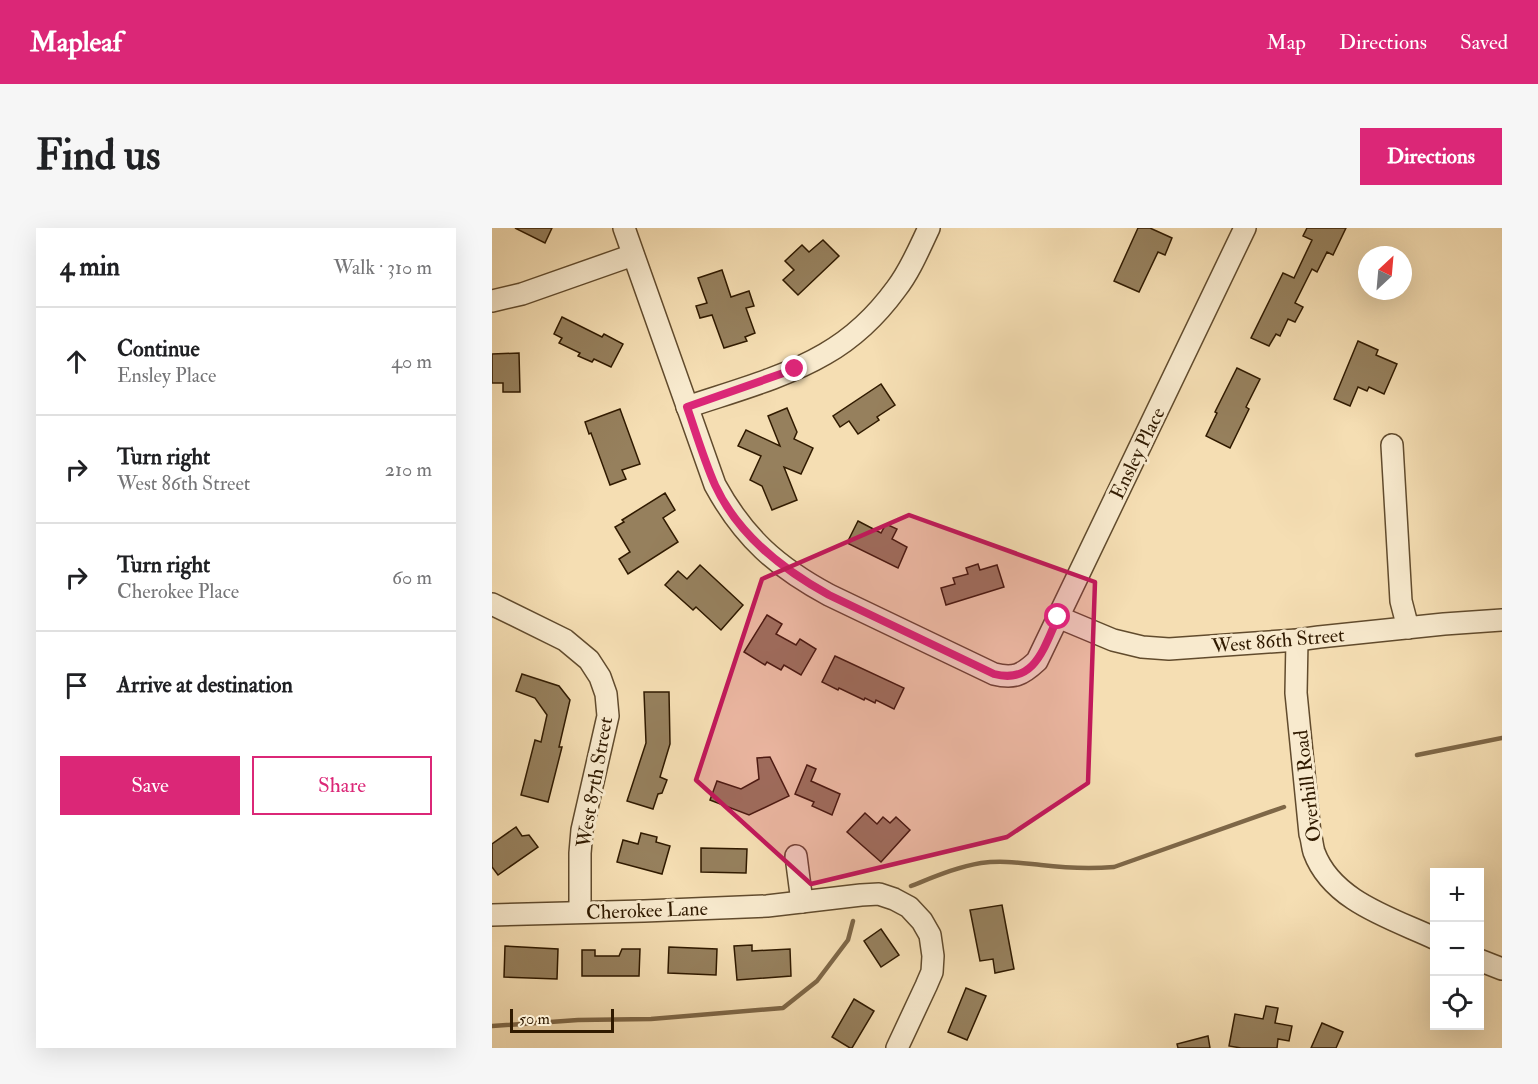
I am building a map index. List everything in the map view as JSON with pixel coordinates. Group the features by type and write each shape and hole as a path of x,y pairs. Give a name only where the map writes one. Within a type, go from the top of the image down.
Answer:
{"street":[{"path":"624,228 687,407 795,369 825,354 849,338 871,319 897,288 929,228"},
{"name":"Ensley Place","path":"687,407 715,485 728,508 751,538 776,561 803,581 829,595 994,674 1007,677 1024,674 1037,661 1245,228"},
{"path":"492,301 522,294 633,255"},
{"path":"1392,445 1401,601 1408,628"},
{"name":"West 87th Street","path":"492,604 565,640 589,660 600,677 606,694 608,716 582,830 580,912"},
{"name":"West 86th Street","path":"1058,617 1113,640 1143,647 1169,649 1297,640 1502,620"},
{"name":"Overhill Road","path":"1297,640 1296,693 1310,834 1314,851 1323,869 1335,885 1353,899 1430,936"},
{"path":"796,856 802,902"},
{"name":"Cherokee Lane","path":"492,915 767,906 879,894 894,898 909,907 922,921 930,935 933,956 932,972 897,1048"},
{"path":"1484,962 1502,969"}],"highlighted area":[{"path":"909,515 1095,582 1088,783 1007,837 811,884 696,780 762,579"}],"building":[{"path":"515,228 552,228 545,243"},
{"path":"1138,228 1150,228 1172,238 1165,255 1158,252 1139,292 1114,281"},
{"path":"1307,228 1346,228 1333,255 1327,252 1317,272 1312,269 1295,303 1303,307 1295,322 1288,319 1280,336 1276,334 1269,346 1251,338 1283,273 1294,278 1312,240 1303,236"},
{"path":"823,240 839,256 798,295 783,280 794,270 785,261 802,245 809,252"},
{"path":"722,270 731,297 749,291 754,306 746,308 755,333 745,337 747,341 724,348 712,315 700,318 696,306 707,303 698,278"},
{"path":"562,317 602,337 604,334 623,344 611,367 594,359 592,362 578,356 580,353 559,343 562,338 554,334"},
{"path":"1358,341 1378,350 1376,355 1397,364 1384,394 1369,387 1367,391 1358,387 1350,406 1334,399"},
{"path":"519,353 520,392 503,392 503,383 492,383 492,354"},
{"path":"1237,368 1260,379 1246,407 1249,409 1230,448 1206,436"},
{"path":"881,384 895,405 877,417 879,420 858,434 849,421 840,427 833,416"},
{"path":"787,408 797,432 794,439 813,448 801,474 784,467 797,500 772,510 762,486 750,480 761,456 738,446 746,430 780,446 768,416"},
{"path":"620,409 640,464 622,470 626,479 610,485 585,422"},
{"path":"665,493 675,510 663,518 678,542 628,574 619,559 630,552 615,527 624,522 622,520"},
{"path":"858,521 881,533 886,524 897,529 892,539 907,547 898,568 847,543"},
{"path":"978,564 980,570 997,565 1004,587 946,605 941,588 955,584 953,578 968,574 966,568"},
{"path":"700,565 743,605 721,630 696,607 693,610 665,585 678,571 687,579"},
{"path":"767,615 782,624 776,634 796,645 800,639 816,649 801,675 784,665 781,670 767,662 765,665 744,652"},
{"path":"835,656 904,688 894,709 876,700 875,703 865,698 864,700 822,682"},
{"path":"522,674 559,686 570,700 559,747 562,747 548,802 521,795 535,740 541,742 547,715 535,698 516,691"},
{"path":"644,692 669,692 670,744 660,777 667,780 662,793 658,794 653,809 627,801 646,743"},
{"path":"770,757 789,796 749,815 710,800 717,781 741,789 759,779 757,758"},
{"path":"807,765 816,769 811,781 840,794 832,815 812,806 814,802 795,794"},
{"path":"865,813 877,824 883,817 890,823 896,817 910,830 881,862 847,832"},
{"path":"516,827 522,836 529,835 538,847 498,875 492,867 492,844"},
{"path":"641,833 657,837 656,842 670,846 662,874 617,862 623,840 638,844"},
{"path":"701,848 747,849 746,873 701,872"},
{"path":"1002,905 1014,969 995,973 993,959 980,961 970,910"},
{"path":"881,929 899,955 881,967 864,941"},
{"path":"752,945 752,951 790,949 791,976 737,980 734,946"},
{"path":"505,946 558,949 557,979 504,977"},
{"path":"669,947 717,949 716,975 668,973"},
{"path":"622,949 640,949 639,976 582,976 582,950 595,950 595,956 619,956"},
{"path":"966,988 986,996 967,1040 948,1032"},
{"path":"854,999 874,1011 850,1048 832,1037"},
{"path":"1266,1006 1278,1008 1275,1023 1292,1026 1289,1041 1278,1039 1277,1048 1229,1046 1235,1014 1263,1019"},
{"path":"1322,1023 1343,1032 1336,1048 1311,1048"},
{"path":"1208,1036 1210,1048 1178,1048 1177,1044"}],"waterway":[{"path":"1417,755 1502,738"},
{"path":"911,886 954,870 989,862 1078,868 1114,867 1284,807"},
{"path":"492,1026 578,1020 651,1019 783,1008 817,981 848,940 853,921"}],"route":[{"path":"795,369 687,407 715,485 728,508 751,538 803,581 994,674 1007,677 1024,674 1037,661 1058,617"}]}
